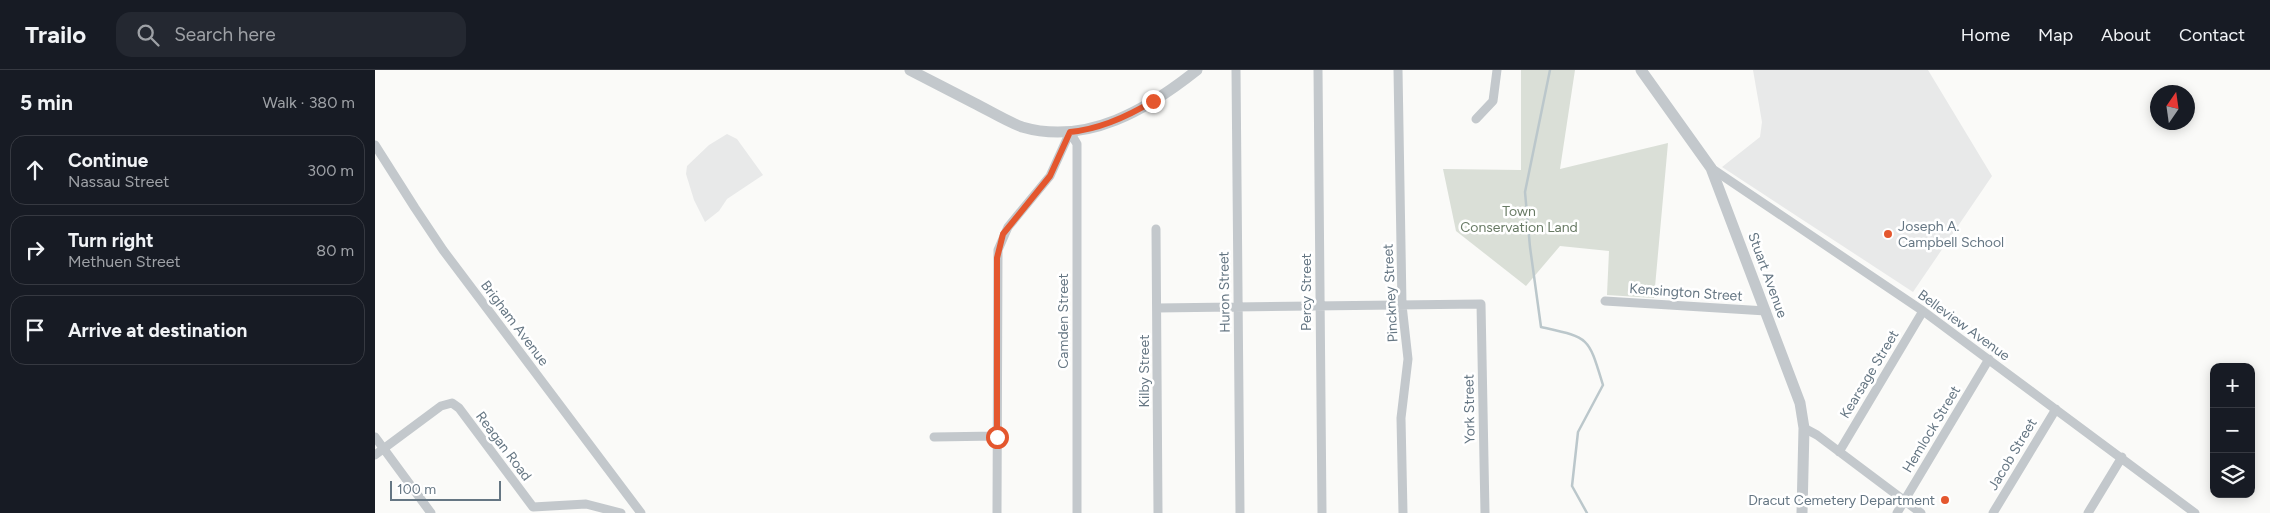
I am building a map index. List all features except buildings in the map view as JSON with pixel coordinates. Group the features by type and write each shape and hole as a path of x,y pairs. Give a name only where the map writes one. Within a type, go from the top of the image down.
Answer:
{"street":[{"path":"910,70 1023,127 1070,132 1095,127 1128,116 1167,92 1197,70"},
{"name":"Huron Street","path":"1235,70 1240,513"},
{"name":"Percy Street","path":"1318,70 1322,513"},
{"name":"Pinckney Street","path":"1398,70 1402,305 1408,359 1401,418 1403,513"},
{"path":"1476,119 1493,101 1497,70"},
{"name":"Stuart Avenue","path":"1641,70 1711,168 1800,403 1804,428 1802,513"},
{"path":"997,513 996,297 998,250 1008,227 1050,176 1070,132"},
{"name":"Camden Street","path":"1070,132 1077,144 1077,513"},
{"name":"Brigham Avenue","path":"375,144 443,250 638,513"},
{"name":"Belleview Avenue","path":"1711,168 1923,311 2122,457 2188,511"},
{"name":"Kilby Street","path":"1156,229 1159,513"},
{"name":"Kensington Street","path":"1605,301 1766,311"},
{"name":"York Street","path":"1402,305 1481,304 1485,513"},
{"path":"1157,308 1402,305"},
{"name":"Kearsage Street","path":"1839,452 1923,311"},
{"name":"Hemlock Street","path":"1897,513 1989,360"},
{"name":"Reagan Road","path":"383,448 441,406 452,403 459,408 533,507 586,504 621,513"},
{"name":"Jacob Street","path":"1993,513 2056,409"},
{"path":"1804,428 1817,435 1921,513"},
{"path":"935,436 997,436"},
{"path":"375,437 431,513"},
{"path":"375,455 383,448"},
{"path":"2088,513 2122,457"}],"shaded area":[{"name":"Joseph A. Campbell School","path":"1753,70 1928,70 1992,176 1913,292 1722,167 1760,137 1762,122"},
{"path":"727,134 737,139 763,175 727,199 719,211 705,222 694,200 686,174 687,166 709,145"}],"green space":[{"name":"Town Conservation Land","path":"1521,70 1575,70 1560,169 1668,143 1654,298 1607,295 1609,251 1560,246 1526,286 1456,231 1443,169 1521,170"}],"waterway":[{"path":"1550,70 1525,192 1530,247 1541,327 1578,337 1585,342 1594,357 1603,385 1578,432 1572,486 1587,513"}],"place":[{"name":"Joseph A. Campbell School","path":"1888,234"},
{"name":"Dracut Cemetery Department","path":"1945,500"}],"route":[{"path":"997,437 997,258 1003,234 1050,176 1057,165 1070,132 1083,131 1107,124 1128,116 1153,101"}]}
